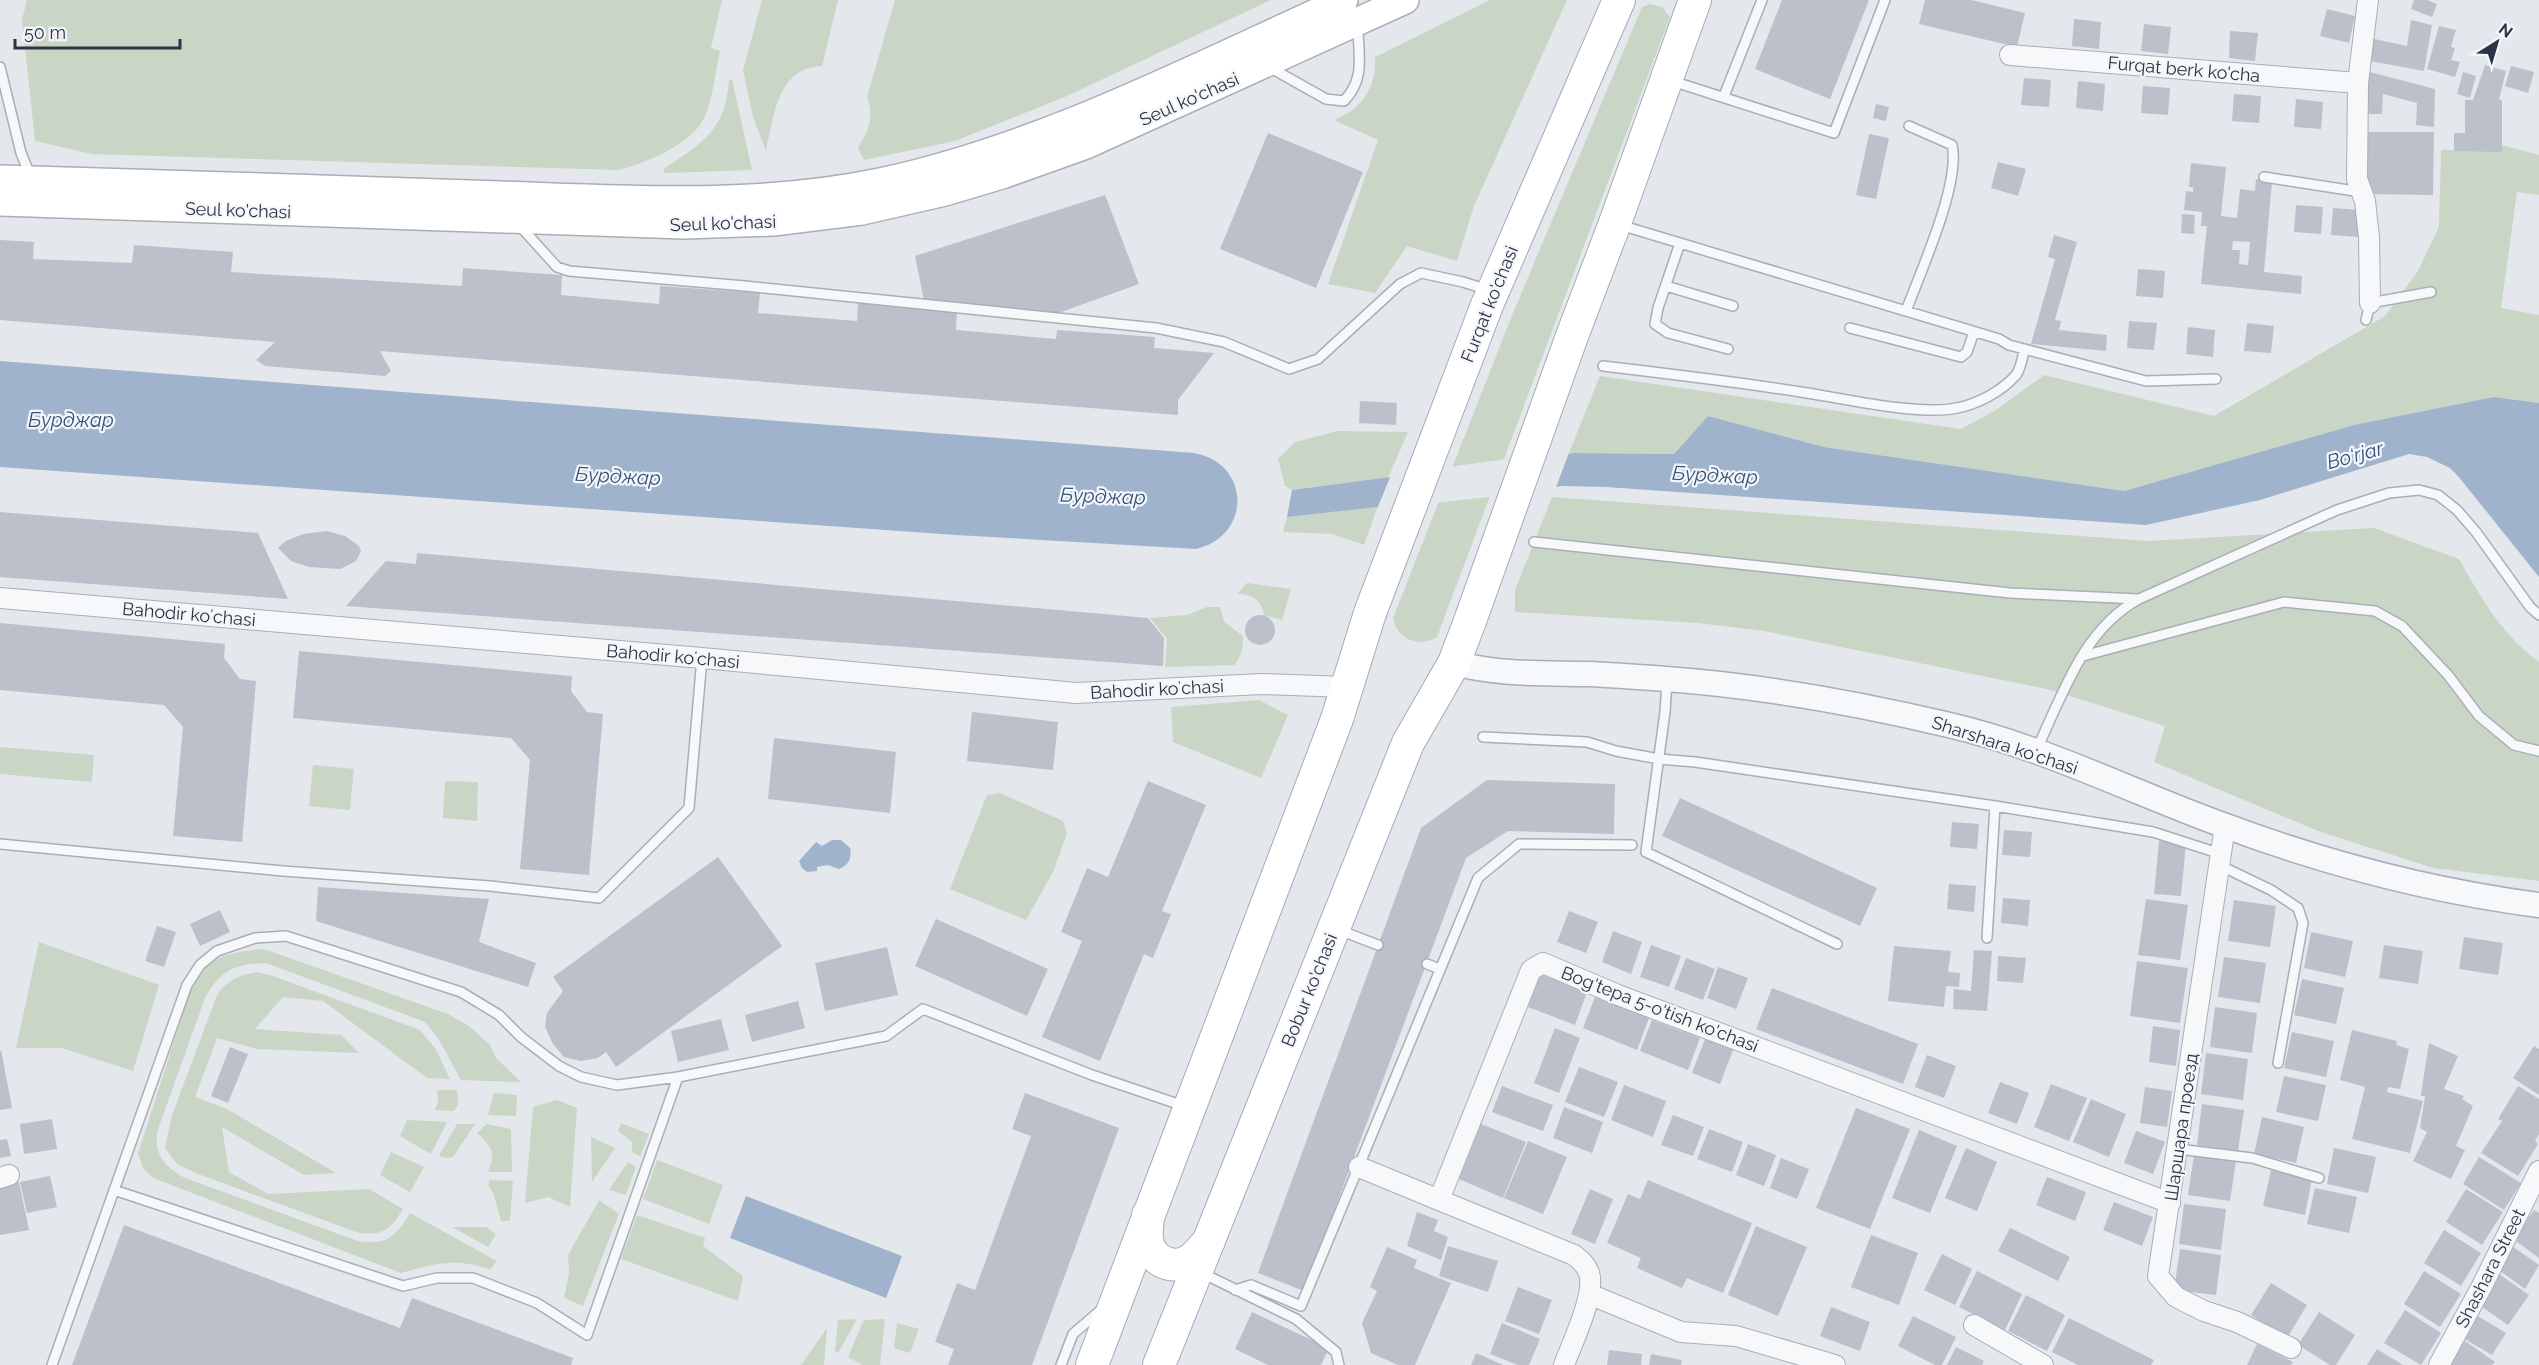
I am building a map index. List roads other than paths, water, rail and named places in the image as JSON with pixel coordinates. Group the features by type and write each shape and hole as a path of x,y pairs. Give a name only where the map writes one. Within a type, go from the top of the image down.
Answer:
{"main road":[{"name":"Seul ko'chasi","path":"0,202 36,191 738,199 823,191 880,182 936,169 1048,131 1351,11 1405,0"},
{"name":"Furqat ko'chasi","path":"1347,687 1370,613 1490,298 1608,15 1619,0"},
{"path":"1615,224 1691,3"},
{"name":"Seul ko'chasi","path":"0,179 36,191 515,221 714,226 801,220 862,211 945,192 1058,156 1265,65 1351,11"},
{"name":"Bobur ko'chasi","path":"1159,1365 1408,743 1454,663 1572,336 1615,224"},
{"path":"1092,1365 1347,687"},
{"path":"1149,1214 1147,1240 1153,1255 1166,1263 1178,1265 1191,1260 1209,1241"}],"street":[{"path":"2368,0 2358,83 2357,179 2365,201 2369,237 2368,311"},
{"name":"Furqat berk ko'cha","path":"2010,55 2358,83"},
{"name":"Bahodir koʻchasi","path":"0,598 702,658 1076,693 1262,684 1347,687"},
{"name":"Sharshara koʻchasi","path":"1454,663 1507,674 1667,679 1748,686 1892,711 1960,727 2036,751 2225,826 2422,886 2539,905"},
{"name":"Шаршара проезд","path":"2225,826 2158,1276 2176,1297 2204,1311 2237,1322 2291,1348"},
{"name":"Bog'tepa 5-o'tish ko'chasi","path":"1439,1200 1531,970 1543,963 1618,995 2170,1203"},
{"path":"1359,1167 1574,1255 1585,1263 1590,1275 1589,1294 1564,1365"},
{"name":"Shashara Street","path":"2439,1365 2482,1286 2539,1171"},
{"path":"1589,1294 1681,1332 1736,1336 1835,1365"},
{"path":"1974,1326 2043,1365"}],"lane":[{"path":"1724,96 1762,0"},
{"path":"1665,79 1834,133 1885,0"},
{"path":"1265,65 1326,99 1344,101 1354,91 1359,75 1351,11"},
{"path":"0,67 21,153 36,191"},
{"path":"1906,311 1948,189 1955,155 1952,145 1909,126"},
{"path":"2264,177 2361,192"},
{"path":"515,221 557,267 569,271 745,285 1156,328 1224,342 1288,369 1318,358 1400,284 1421,273 1463,282 1490,298"},
{"path":"1615,224 2025,349 2146,381 2216,379"},
{"path":"1680,243 1655,324 1668,333 1728,349"},
{"path":"1666,286 1733,306"},
{"path":"2368,311 2431,292"},
{"path":"1850,328 1961,357 1967,352 1974,332"},
{"path":"1603,366 1755,385 1924,410 1956,409 1981,400 2000,389 2017,373 2025,349"},
{"path":"2036,751 2075,668 2103,626 2117,612 2139,599 2337,510 2389,493 2419,490 2438,495 2457,510 2476,532 2530,607 2539,615"},
{"path":"1534,542 2010,593 2139,599"},
{"path":"2083,656 2284,602 2375,611 2402,626 2448,675 2479,716 2514,745 2539,751"},
{"path":"0,844 283,871 490,886 599,898 689,808 702,658"},
{"path":"1667,679 1646,852 1838,944"},
{"path":"1483,737 1587,742 1616,751 1659,759 1695,762 1995,806 2153,832 2220,860 2298,908 2303,923 2278,1063"},
{"path":"1987,938 1995,806"},
{"path":"1235,1290 1251,1285 1301,1306 1478,878 1519,844 1632,845"},
{"path":"1334,928 1378,945"},
{"path":"52,1365 183,992 190,978 210,955 255,938 286,936 461,992 500,1015 545,1056 580,1077 617,1085 678,1077 886,1036 923,1010 1092,1076 1189,1107"},
{"path":"1427,964 1440,969"},
{"path":"114,1190 403,1286 437,1278 473,1278 537,1303 587,1335 678,1077"},
{"path":"2178,1149 2252,1158 2319,1178"},
{"path":"1197,1270 1296,1319 1336,1352 1340,1365"},
{"path":"1061,1365 1073,1334 1117,1296"}],"water":[{"name":"Бурджар","path":"0,361 1194,453 1213,459 1226,470 1234,484 1237,500 1235,516 1227,530 1214,542 1196,549 956,535 0,467"},
{"name":"Бурджар","path":"2494,397 2539,403 2539,577 2450,468 2427,457 2409,454 2260,500 2146,525 1606,487 1563,486 1287,517 1292,490 1574,453 1674,454 1708,416 1824,447 2124,491 2354,425"},
{"path":"832,840 841,840 850,848 851,855 845,865 839,869 828,865 817,867 817,871 807,872 802,868 799,861 816,842 822,846"},
{"path":"746,1196 902,1256 886,1298 730,1238"}],"water label":[{"name":"Bo‘rjar","path":"2355,455"}]}
